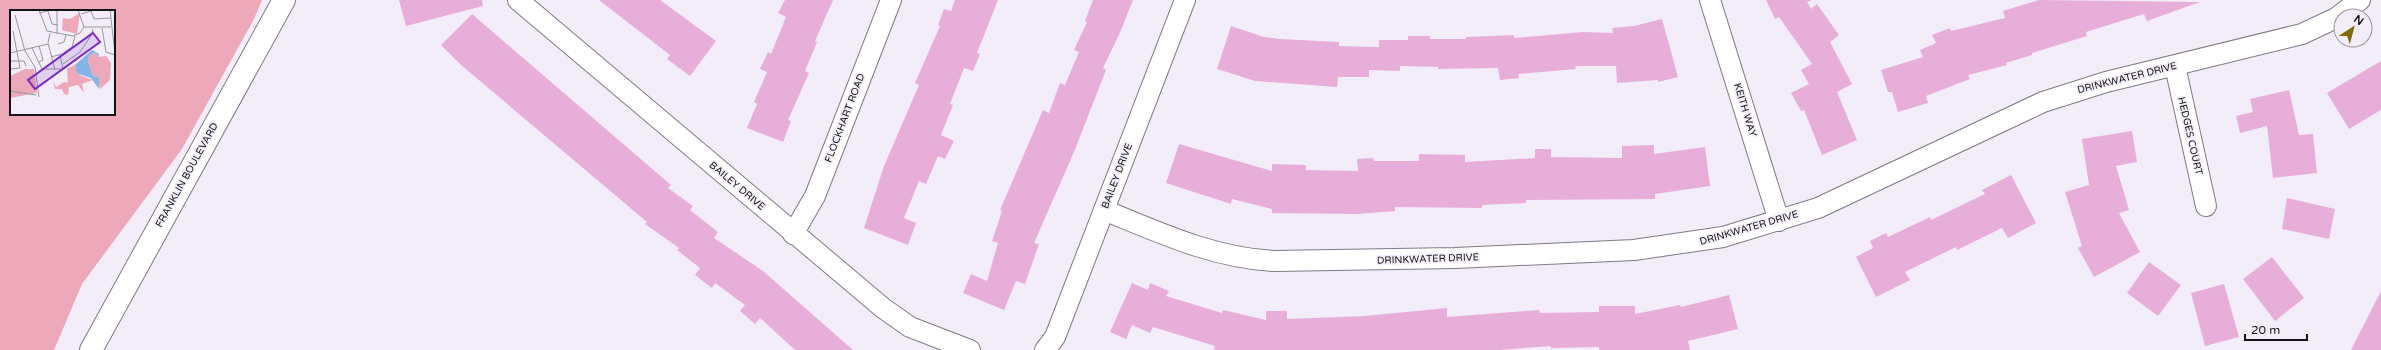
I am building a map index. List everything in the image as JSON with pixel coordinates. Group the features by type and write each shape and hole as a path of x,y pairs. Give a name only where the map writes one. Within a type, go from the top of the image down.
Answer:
{"main road":[{"name":"FRANKLIN BOULEVARD","path":"90,350 284,0"}],"street":[{"name":"BAILEY DRIVE","path":"518,0 793,234 883,308 910,327 970,350"},
{"name":"FLOCKHART ROAD","path":"793,234 815,196 891,0"},
{"name":"BAILEY DRIVE","path":"1045,350 1055,337 1185,0"},
{"name":"KEITH WAY","path":"1710,0 1779,221"},
{"name":"DRINKWATER DRIVE","path":"1104,210 1188,244 1221,254 1249,260 1297,262 1455,258 1634,250 1723,238 1818,208 2043,102 2106,82 2302,34 2336,18 2360,0"},
{"name":"HEDGES COURT","path":"2175,66 2206,206"}],"shaded area":[{"path":"0,0 262,0 254,19 182,149 82,284 54,350 0,350"}],"building":[{"path":"399,0 482,0 483,6 406,26"},
{"path":"599,0 660,0 716,41 690,76 667,59 670,55"},
{"path":"785,0 833,0 815,41 817,42 805,71 809,73 788,120 791,121 783,142 747,128 757,104 754,102 767,72 760,69 768,52 771,54 786,17 778,13"},
{"path":"955,0 998,0 977,53 980,54 973,71 964,68 950,104 953,105 941,135 954,141 945,159 938,156 926,184 919,181 904,218 916,223 908,245 864,228 884,166 919,85 915,83 940,26 938,25 944,9 951,11"},
{"path":"1093,0 1133,0 1119,35 1103,68 1106,70 1074,152 1034,243 1039,244 1025,284 1016,281 1004,310 963,293 971,274 987,281 998,243 992,241 1002,211 1000,210 1043,110 1049,113 1060,83 1065,85 1079,52 1074,50 1087,22 1085,21"},
{"path":"1766,0 1812,0 1807,2 1811,9 1817,4 1839,35 1830,42 1852,84 1837,92 1857,140 1822,155 1804,110 1801,111 1791,93 1809,84 1801,70 1812,64 1779,17 1775,19"},
{"path":"2039,0 2200,2 2147,21 2144,14 2086,32 2087,36 2032,53 2032,55 2006,63 2007,65 1968,75 1970,79 1926,96 1928,103 1898,112 1892,92 1888,92 1881,70 1923,57 1920,50 1936,43 1932,35 1950,28 1951,31 2005,18 2003,11"},
{"path":"472,14 671,185 668,188 693,206 690,210 718,232 714,238 763,271 853,350 795,350 760,318 755,324 740,311 745,305 715,283 712,288 695,275 700,268 677,250 679,248 645,224 647,222 461,65 441,45"},
{"path":"1662,19 1678,77 1658,82 1658,80 1617,83 1616,66 1575,66 1576,69 1518,74 1519,78 1500,80 1498,68 1438,69 1438,67 1400,66 1400,71 1369,70 1369,77 1338,77 1337,87 1255,81 1217,69 1231,26 1264,37 1339,42 1339,46 1379,47 1379,40 1408,40 1408,36 1430,36 1430,39 1466,39 1466,37 1514,35 1514,38 1583,32 1613,33 1612,28 1634,26"},
{"path":"2381,61 2381,110 2349,129 2327,93"},
{"path":"2289,90 2299,135 2313,134 2317,173 2273,178 2267,126 2240,133 2236,116 2253,112 2250,99"},
{"path":"2132,131 2137,162 2116,166 2129,210 2119,213 2140,252 2094,277 2078,248 2082,246 2065,192 2089,185 2082,139"},
{"path":"1179,144 1272,171 1272,164 1306,165 1306,170 1358,171 1357,159 1373,158 1374,161 1419,161 1419,154 1465,155 1465,162 1535,158 1535,149 1551,149 1551,157 1622,158 1622,146 1654,145 1654,154 1705,147 1710,186 1655,194 1655,199 1526,200 1526,203 1482,205 1482,208 1395,207 1395,211 1357,214 1272,213 1272,209 1232,199 1231,204 1166,183"},
{"path":"2011,175 2036,223 2008,238 2002,228 1957,250 1956,247 1905,272 1910,280 1876,297 1856,257 1873,248 1870,241 1886,233 1888,237 1930,217 1931,220 1985,194 1982,190"},
{"path":"2287,198 2335,209 2329,239 2282,229"},
{"path":"2272,257 2304,298 2275,321 2243,279"},
{"path":"2149,262 2181,285 2158,316 2127,293"},
{"path":"1132,283 1148,290 1150,283 1169,291 1166,296 1222,313 1223,310 1266,320 1266,311 1287,311 1287,319 1365,316 1447,308 1447,317 1539,310 1540,313 1599,312 1599,306 1635,306 1635,314 1680,305 1681,307 1729,295 1738,329 1688,341 1690,350 1599,350 1599,347 1551,348 1551,346 1500,350 1214,350 1215,346 1153,327 1150,333 1132,325 1126,339 1110,332"},
{"path":"2224,284 2239,337 2205,346 2191,293"},
{"path":"2381,291 2381,350 2351,350"}]}
